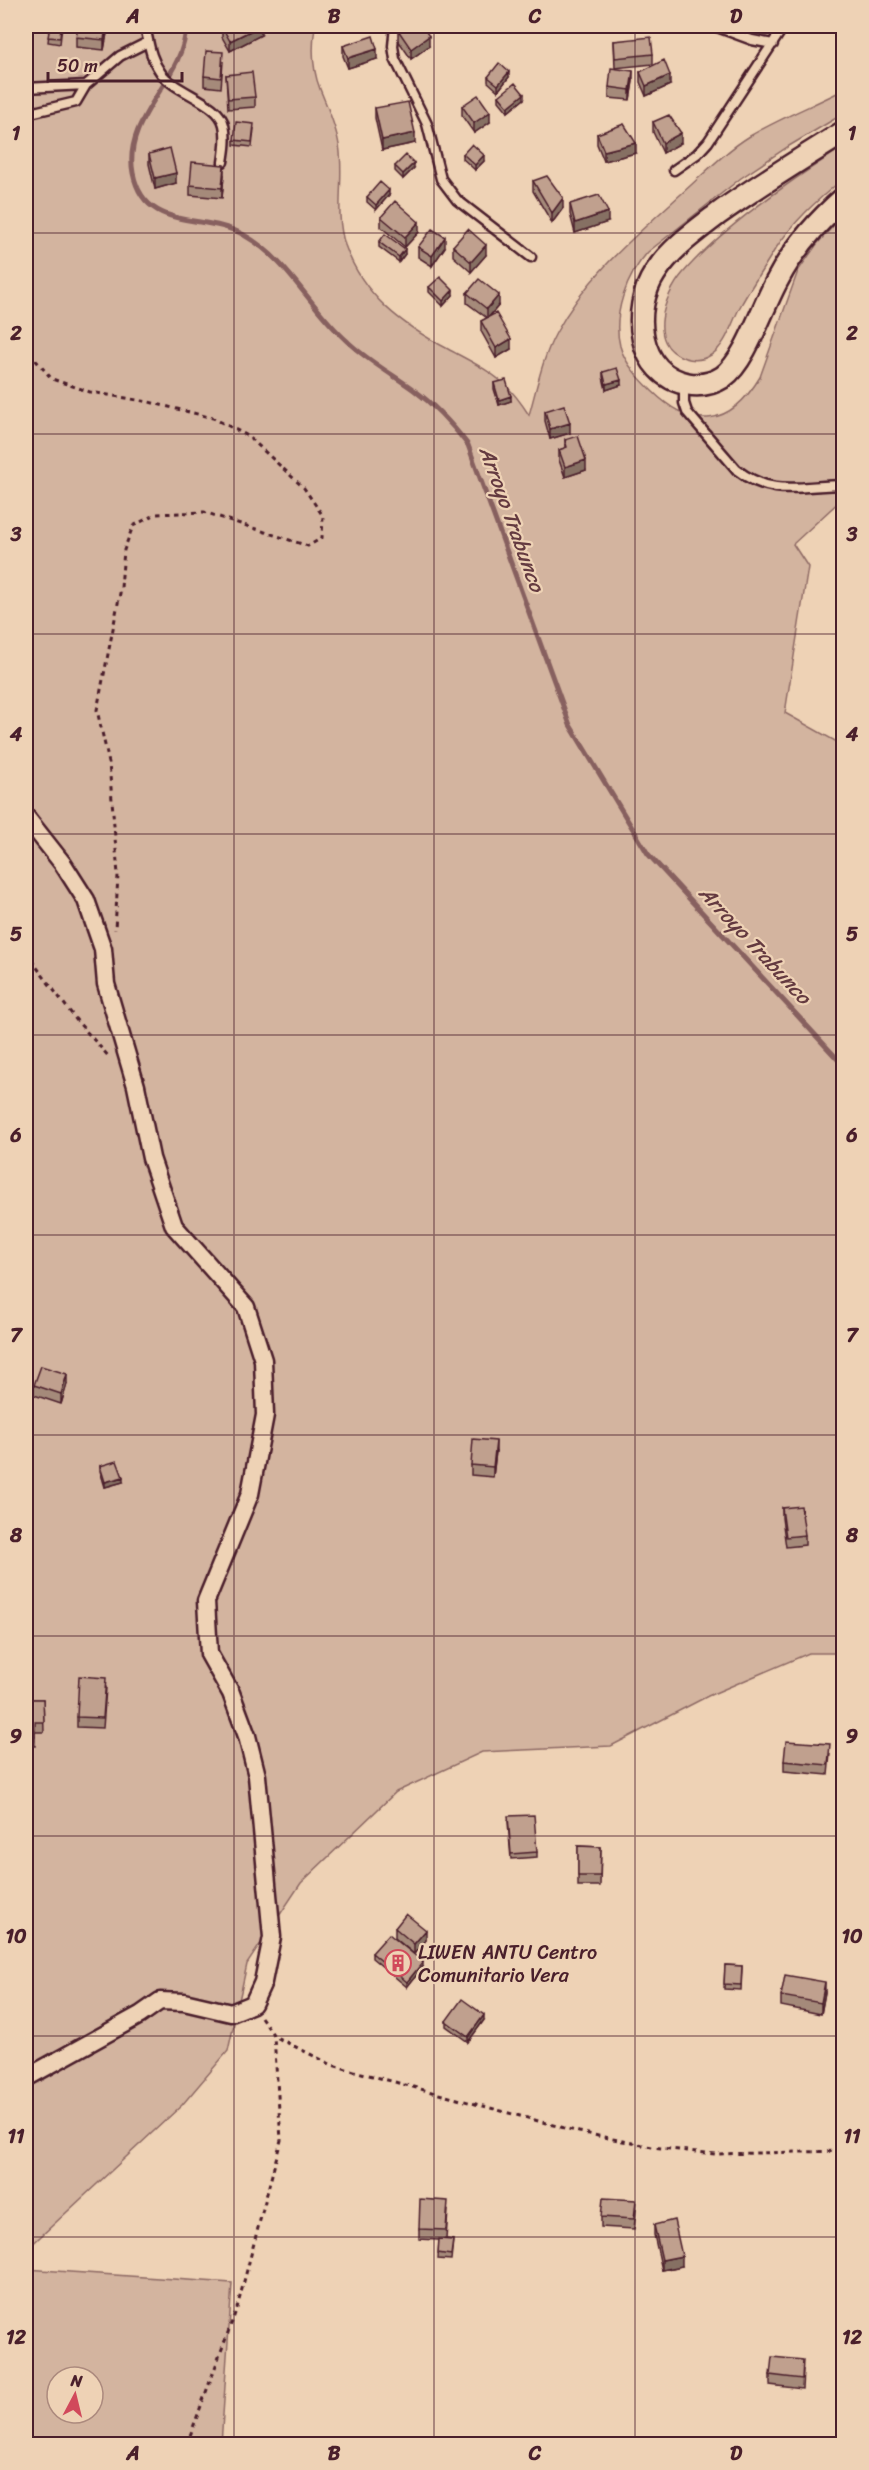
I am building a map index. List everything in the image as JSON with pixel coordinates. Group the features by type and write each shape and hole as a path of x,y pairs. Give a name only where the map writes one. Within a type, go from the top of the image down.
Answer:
{"street":[{"path":"843,132 776,174 706,223 676,249 655,272 643,296 640,324 642,337 653,361 661,370 672,379 697,385 722,378 732,369 784,268 806,238 843,198"},
{"path":"26,817 63,864 86,900 103,949 106,984 135,1086 151,1158 174,1226 246,1306 263,1360 265,1415 250,1494 206,1601 209,1654 231,1693 247,1736 257,1776 272,1937 263,1982 253,2004 231,2013 184,2002 160,2001 140,2015 26,2078"}],"lane":[{"path":"145,26 150,52 163,75 174,85 215,110 222,118 225,135 223,162"},
{"path":"395,26 393,46 395,59 427,124 441,179 457,200 531,257"},
{"path":"714,26 752,40 773,44"},
{"path":"674,170 697,154 708,142 783,27 796,26"},
{"path":"26,114 76,102 86,85 120,56 148,42"},
{"path":"26,88 86,85"},
{"path":"684,383 684,403 687,412 737,470 747,477 770,487 783,489 840,485 843,476"}],"path":[{"path":"26,335 32,356 52,379 90,392 148,402 213,418 248,436 304,488 323,516 322,538 308,546 204,512 156,514 133,526 124,550 121,588 97,710 109,763 117,864 114,938"},
{"path":"26,953 77,1021 112,1060"},
{"path":"187,2445 237,2308 281,2140 274,2036 253,2004"},
{"path":"274,2036 332,2065 579,2132 652,2147 715,2154 843,2151"}],"shaded area":[{"path":"26,26 315,26 314,66 317,81 338,138 341,157 340,220 345,245 353,263 373,294 386,307 415,330 500,380 529,415 543,363 556,333 581,294 612,259 740,142 773,123 843,90 843,114 741,178 648,252 640,261 623,296 618,334 622,353 629,365 637,376 667,404 682,413 696,417 710,418 723,414 736,406 748,394 760,377 798,271 817,244 843,215 843,498 793,544 808,567 785,713 839,743 843,749 843,1653 809,1653 708,1696 611,1746 482,1752 396,1792 301,1883 247,1964 228,2051 182,2105 26,2250"},
{"path":"843,147 843,179 806,212 781,240 745,298 717,351 698,360 685,358 673,352 662,331 662,319 670,294 683,273 717,239 738,222 802,174"},
{"path":"26,2269 232,2283 221,2444 26,2442"}],"building":[{"path":"50,26 61,26 60,38 48,37"},
{"path":"78,26 106,26 104,40 76,37"},
{"path":"260,26 230,41 222,27"},
{"path":"405,26 422,26 429,36 411,49 398,30"},
{"path":"373,36 377,49 348,58 343,46"},
{"path":"651,37 653,54 615,58 614,41"},
{"path":"206,51 223,52 221,78 204,76"},
{"path":"664,60 670,75 646,86 640,72"},
{"path":"499,63 509,72 498,85 488,77"},
{"path":"611,68 633,71 630,90 609,87"},
{"path":"252,72 255,97 228,99 226,75"},
{"path":"515,83 524,94 508,107 499,96"},
{"path":"478,95 490,112 474,123 462,106"},
{"path":"408,102 415,133 382,140 375,108"},
{"path":"669,115 681,133 663,143 653,122"},
{"path":"236,122 254,124 252,142 234,140"},
{"path":"624,124 636,143 604,151 597,134"},
{"path":"472,144 484,155 475,165 463,154"},
{"path":"170,148 176,173 155,178 149,154"},
{"path":"406,155 414,163 403,174 395,166"},
{"path":"192,162 224,165 222,188 190,185"},
{"path":"547,176 563,198 552,213 533,181"},
{"path":"380,182 389,190 376,205 367,197"},
{"path":"599,195 608,212 575,223 570,204"},
{"path":"395,201 419,222 405,237 381,217"},
{"path":"432,229 445,237 432,256 418,247"},
{"path":"468,229 486,245 471,262 453,246"},
{"path":"385,234 405,249 399,257 379,242"},
{"path":"440,277 453,290 443,301 429,287"},
{"path":"479,279 499,295 487,309 467,293"},
{"path":"496,313 511,339 496,348 481,321"},
{"path":"617,368 621,380 606,384 603,372"},
{"path":"506,380 511,396 499,400 494,383"},
{"path":"564,405 570,423 550,429 545,411"},
{"path":"578,436 586,460 565,467 559,450 567,447 565,440"},
{"path":"41,1366 67,1374 61,1394 34,1385"},
{"path":"473,1439 496,1441 493,1467 471,1465"},
{"path":"117,1461 123,1477 105,1482 100,1466"},
{"path":"801,1506 805,1535 786,1537 782,1508"},
{"path":"79,1676 106,1678 103,1718 77,1717"},
{"path":"26,1699 43,1699 44,1722 35,1722 35,1736 26,1736"},
{"path":"786,1741 830,1744 828,1765 784,1761"},
{"path":"26,1770 28,1770 27,1791 26,1791"},
{"path":"534,1815 537,1852 511,1854 508,1816"},
{"path":"578,1846 601,1847 600,1876 578,1876"},
{"path":"406,1914 426,1930 414,1944 395,1928"},
{"name":"LIWEN ANTU Centro Comunitario Vera","path":"389,1934 423,1962 407,1982 372,1953"},
{"path":"725,1965 742,1966 741,1985 724,1984"},
{"path":"785,1975 825,1982 821,2003 781,1996"},
{"path":"462,1999 484,2015 468,2037 446,2021"},
{"path":"603,2198 636,2200 634,2219 601,2217"},
{"path":"420,2199 448,2201 446,2230 419,2229"},
{"path":"674,2220 682,2256 662,2260 654,2225"},
{"path":"439,2239 453,2240 451,2255 438,2253"},
{"path":"772,2357 803,2360 802,2379 770,2375"}],"waterway":[{"name":"Arroyo Trabunco","path":"186,26 183,45 176,63 136,134 132,153 133,173 140,192 150,205 163,213 228,228 260,245 287,271 334,329 356,349 422,396 462,437 468,445 570,725 648,854 844,1066"}],"place":[{"name":"LIWEN ANTU Centro Comunitario Vera","path":"398,1963"}]}
